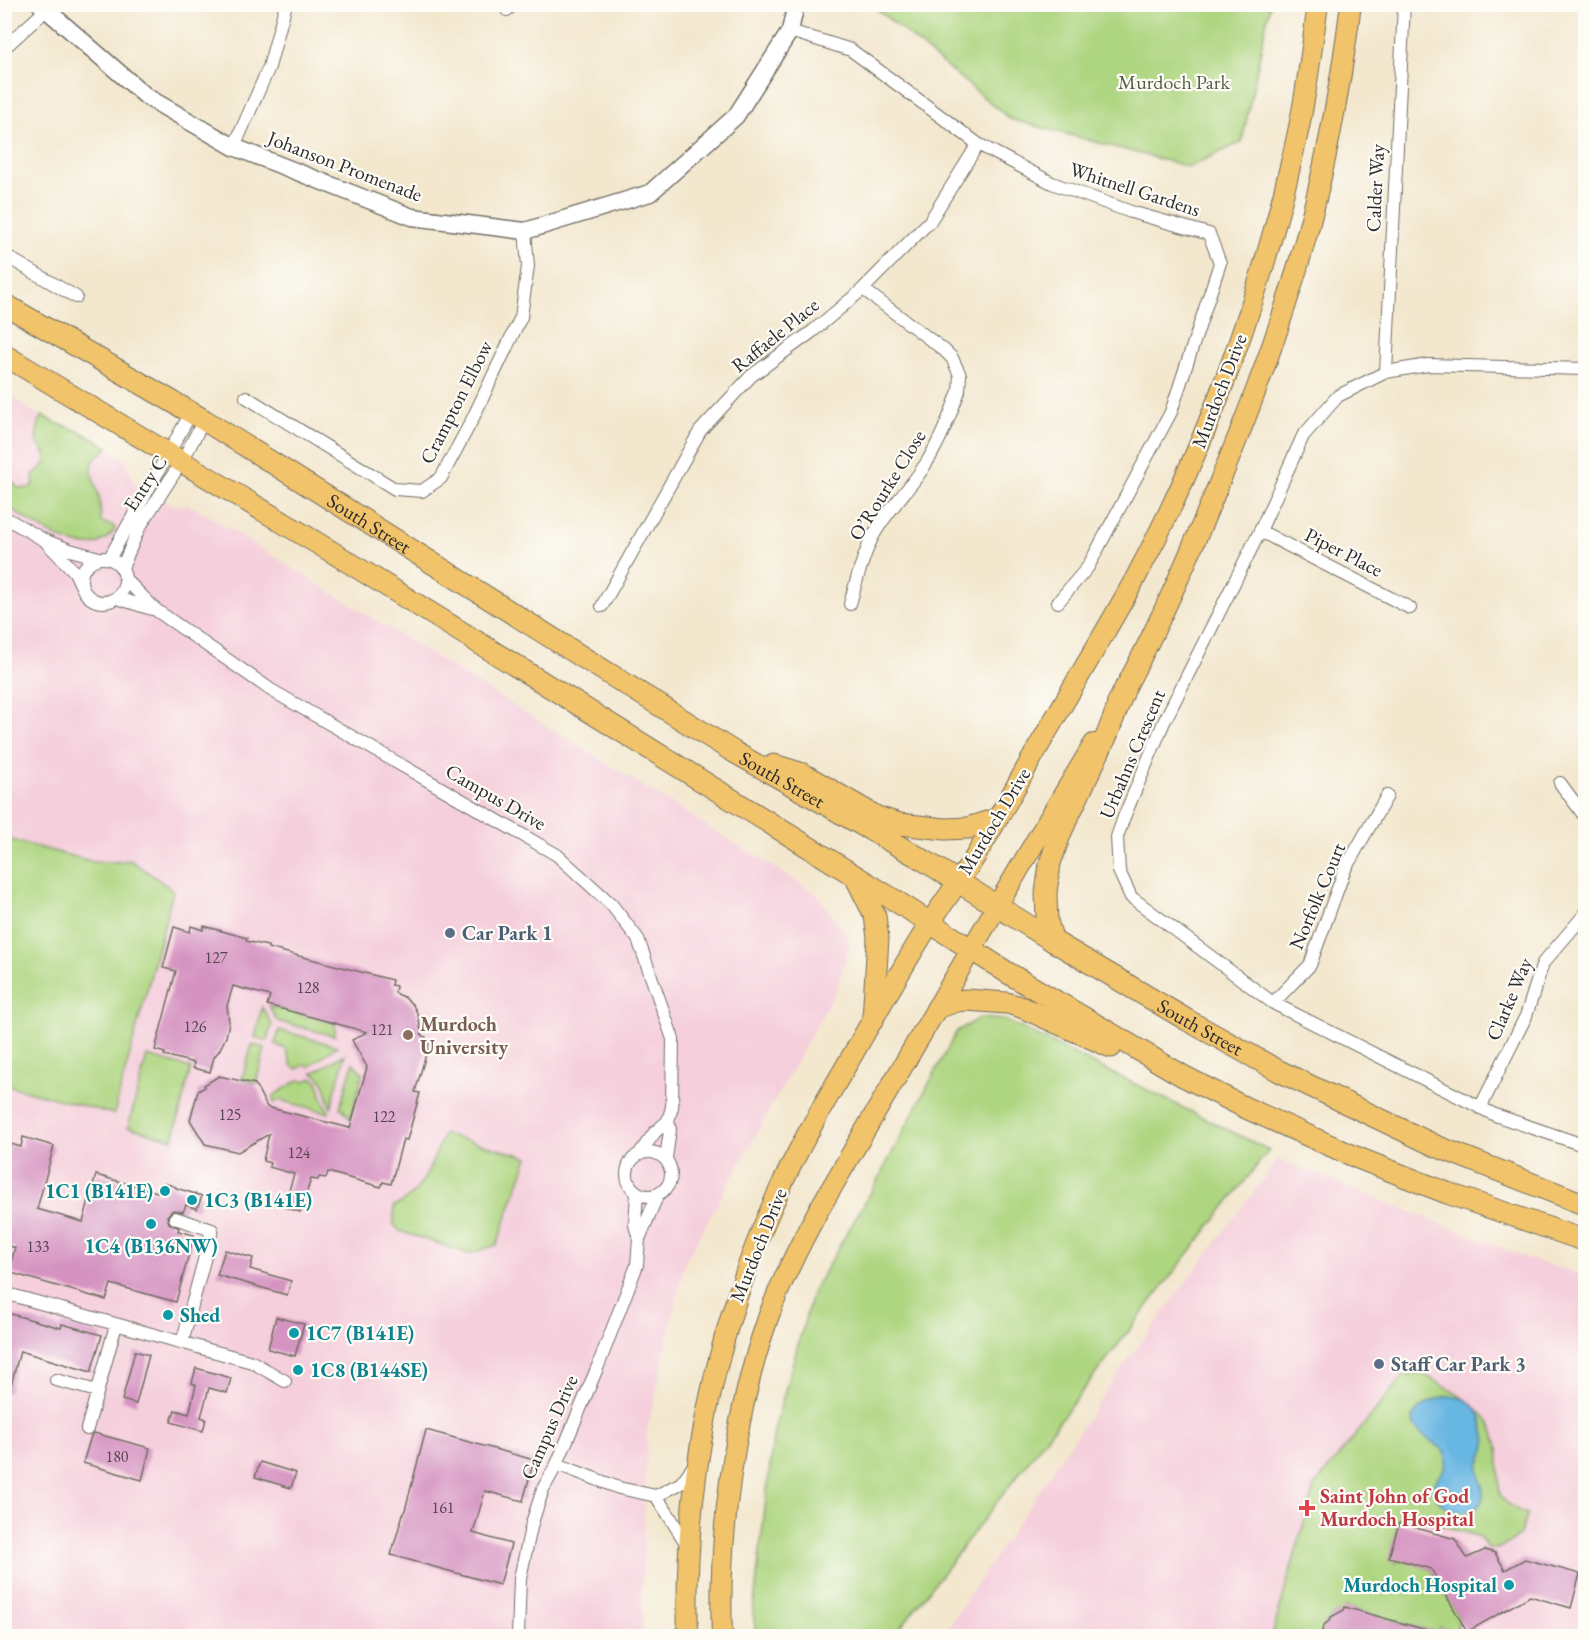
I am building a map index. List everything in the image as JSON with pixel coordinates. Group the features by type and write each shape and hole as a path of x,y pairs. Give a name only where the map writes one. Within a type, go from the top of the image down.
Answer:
{"highway":[{"name":"South Street","path":"4,304 198,417 734,752 924,861 1187,1020 1279,1071 1436,1146 1586,1205"},
{"path":"4,355 342,558 972,950 1183,1076 1246,1108"},
{"path":"1053,940 1047,921 1046,893 1050,863 1061,832 1107,735 1125,688"},
{"path":"734,752 802,774 877,817 900,824 945,829 968,828 996,819"},
{"path":"855,876 875,916 878,939 873,1020"},
{"path":"937,1008 957,1000 998,1002 1021,1006 1358,1158 1447,1193 1586,1241"}],"main road":[{"name":"Murdoch Drive","path":"688,1636 689,1548 698,1461 716,1367 733,1308 763,1228 802,1145 873,1020 996,819 1140,569 1190,465 1237,347 1274,230 1294,151 1318,4"},
{"name":"Murdoch Drive","path":"722,1636 724,1538 731,1474 748,1386 768,1319 803,1238 996,906 1099,736 1166,609 1227,466 1274,342 1300,261 1321,178 1342,73 1351,4"}],"street":[{"path":"234,147 269,67 285,4"},
{"name":"Johanson Promenade","path":"43,7 147,97 234,147 412,217 525,231 650,193 736,116 790,31 796,4"},
{"name":"Calder Way","path":"1386,372 1404,4"},
{"path":"4,48 43,7"},
{"name":"Whitnell Gardens","path":"790,31 851,50 978,144 1052,183 1131,212 1209,234 1220,263 1171,412 1088,567 1058,602"},
{"name":"Raffaele Place","path":"602,606 700,431 751,376 863,289 930,221 978,144"},
{"name":"Crampton Elbow","path":"246,397 395,489 422,491 441,478 472,420 521,317 528,266 525,231"},
{"path":"4,255 76,297"},
{"name":"O’Rourke Close","path":"850,604 872,538 932,453 956,401 960,382 957,367 944,350 863,289"},
{"name":"Urbahns Crescent","path":"1586,369 1428,364 1386,372 1338,396 1303,436 1260,531 1164,722 1117,837 1119,871 1131,897 1273,1002 1495,1115 1586,1146"},
{"name":"Entry C","path":"124,574 138,528 198,417"},
{"name":"Entry C","path":"104,558 176,457"},
{"name":"Campus Drive","path":"4,517 44,540 70,550 117,562 124,574 156,610 180,628 271,690 557,855 611,904 638,939 673,1039 672,1107 668,1121 670,1130 666,1158"},
{"name":"Piper Place","path":"1260,531 1410,608"},
{"name":"Campus Drive","path":"44,540 75,572 85,593 92,599 109,602 117,598 156,610"},
{"path":"81,585 81,576 85,568 91,561 104,558"},
{"path":"117,598 125,586 124,574"},
{"path":"1560,783 1586,818"},
{"name":"Norfolk Court","path":"1273,1002 1310,965 1346,869 1387,796"},
{"name":"Clarke Way","path":"1480,1108 1526,1016 1543,963 1586,913"},
{"path":"640,1153 656,1152 666,1158 671,1168 672,1178 667,1188 658,1194 647,1196 637,1192 629,1184 627,1168 655,1132 668,1121"},
{"name":"Campus Drive","path":"637,1192 635,1225 639,1239"},
{"name":"Campus Drive","path":"518,1636 520,1578 532,1523 543,1489 557,1464 637,1264 639,1239 658,1194"},
{"path":"175,1218 212,1230 182,1343"},
{"path":"4,1293 252,1362 285,1381"},
{"path":"87,1429 116,1325"},
{"path":"56,1380 98,1391"},
{"path":"557,1464 619,1488 656,1496 681,1483 698,1461"},
{"path":"656,1496 689,1548"}],"shaded area":[{"name":"Murdoch University","path":"4,388 24,406 52,423 81,433 121,456 128,465 133,482 174,506 189,505 197,509 817,894 851,942 836,990 685,1262 647,1431 642,1593 643,1636 5,1636"},
{"name":"Saint John of God Murdoch Hospital","path":"1278,1159 1529,1259 1585,1276 1585,1636 942,1636 1114,1379"}],"green space":[{"name":"Murdoch Park","path":"872,5 1270,5 1242,142 1189,167 1010,119"},
{"path":"42,416 81,432 108,447 95,458 92,469 100,501 101,522 114,526 115,530 99,543 85,545 61,539 36,526 5,505 5,473 18,488 30,488 34,483 33,475 46,463 46,455 37,439 38,422"},
{"path":"4,838 94,862 130,860 173,891 114,1114 5,1085"},
{"path":"269,1006 335,1023 335,1036 277,1021"},
{"path":"262,1007 272,1024 267,1041 255,1037"},
{"path":"980,1018 1005,1020 1269,1150 894,1636 756,1636 753,1612 774,1430 813,1291 875,1185 957,1031"},
{"path":"279,1030 337,1046 309,1067 304,1065 297,1069 292,1066 286,1049 275,1044"},
{"path":"252,1045 265,1048 256,1083 242,1079"},
{"path":"345,1054 331,1108 322,1080 313,1073"},
{"path":"147,1056 191,1068 173,1139 128,1127"},
{"path":"353,1063 363,1073 350,1119 340,1108"},
{"path":"312,1078 318,1081 329,1113 279,1100 274,1103 273,1096 298,1080 304,1081"},
{"path":"444,1134 528,1157 497,1245 468,1254 400,1231 394,1225 394,1206 404,1201 420,1185"},
{"path":"1419,1373 1469,1402 1489,1423 1498,1447 1501,1496 1527,1515 1520,1535 1496,1549 1487,1547 1480,1537 1401,1513 1389,1560 1397,1563 1398,1559 1431,1569 1459,1618 1456,1631 1440,1627 1438,1633 1345,1607 1343,1615 1338,1613 1324,1625 1322,1632 1324,1636 1272,1636 1314,1487 1398,1382 1404,1376"}],"water":[{"path":"1449,1396 1464,1399 1474,1406 1480,1416 1485,1438 1486,1445 1479,1467 1483,1491 1482,1500 1474,1510 1467,1512 1451,1510 1443,1505 1433,1493 1432,1485 1445,1467 1445,1451 1420,1433 1413,1421 1418,1410 1437,1399"}],"building":[{"path":"191,926 203,930 204,926 247,938 246,941 268,946 268,948 392,980 391,985 396,986 395,993 413,1005 418,1015 422,1036 426,1037 424,1043 429,1044 415,1092 420,1093 407,1140 403,1139 391,1184 383,1182 381,1187 328,1172 326,1178 311,1179 300,1212 284,1207 294,1174 269,1167 270,1163 263,1161 269,1134 238,1152 205,1144 190,1120 198,1091 219,1076 255,1084 267,1107 350,1128 367,1067 352,1040 367,1032 267,1005 270,996 233,986 227,1006 229,1022 226,1037 214,1057 210,1072 193,1068 194,1063 164,1055 165,1053 155,1050 176,971 163,968 174,927 190,932"},
{"path":"23,1137 54,1146 37,1209 83,1222 96,1175 161,1193 164,1183 202,1196 197,1209 186,1205 183,1212 173,1210 167,1216 169,1223 179,1228 178,1231 194,1235 176,1302 111,1284 106,1300 8,1272 15,1248 4,1244 4,1167 11,1144 21,1147"},
{"path":"225,1250 253,1258 250,1269 291,1281 287,1295 217,1275"},
{"path":"4,1312 61,1328 62,1324 102,1335 91,1372 20,1351 9,1393 4,1393"},
{"path":"276,1317 304,1324 295,1356 268,1349"},
{"path":"135,1351 149,1355 136,1404 122,1400"},
{"path":"196,1368 231,1378 227,1393 209,1388 201,1417 206,1419 203,1431 171,1422 175,1410 189,1414 196,1385 192,1383"},
{"path":"426,1430 534,1460 523,1501 485,1491 473,1533 511,1544 500,1585 391,1555"},
{"path":"94,1433 150,1448 142,1480 83,1463"},
{"path":"260,1462 296,1473 291,1488 255,1477"},
{"name":"Murdoch Hospital","path":"1399,1523 1455,1539 1467,1558 1485,1550 1495,1553 1505,1570 1525,1559 1580,1574 1571,1608 1530,1596 1467,1632 1431,1569 1389,1557"},
{"path":"1345,1607 1437,1633 1436,1636 1320,1636 1324,1625"}],"place":[{"name":"Car Park 1","path":"450,933"},
{"name":"Murdoch University","path":"408,1035"},
{"name":"1C1 (B141E)","path":"165,1191"},
{"name":"1C3 (B141E)","path":"192,1200"},
{"name":"1C4 (B136NW)","path":"151,1224"},
{"name":"Shed","path":"168,1315"},
{"name":"1C7 (B141E)","path":"294,1333"},
{"name":"Staff Car Park 3","path":"1379,1364"},
{"name":"1C8 (B144SE)","path":"298,1370"},
{"name":"Saint John of God Murdoch Hospital","path":"1307,1508"},
{"name":"Murdoch Hospital","path":"1509,1585"}]}
